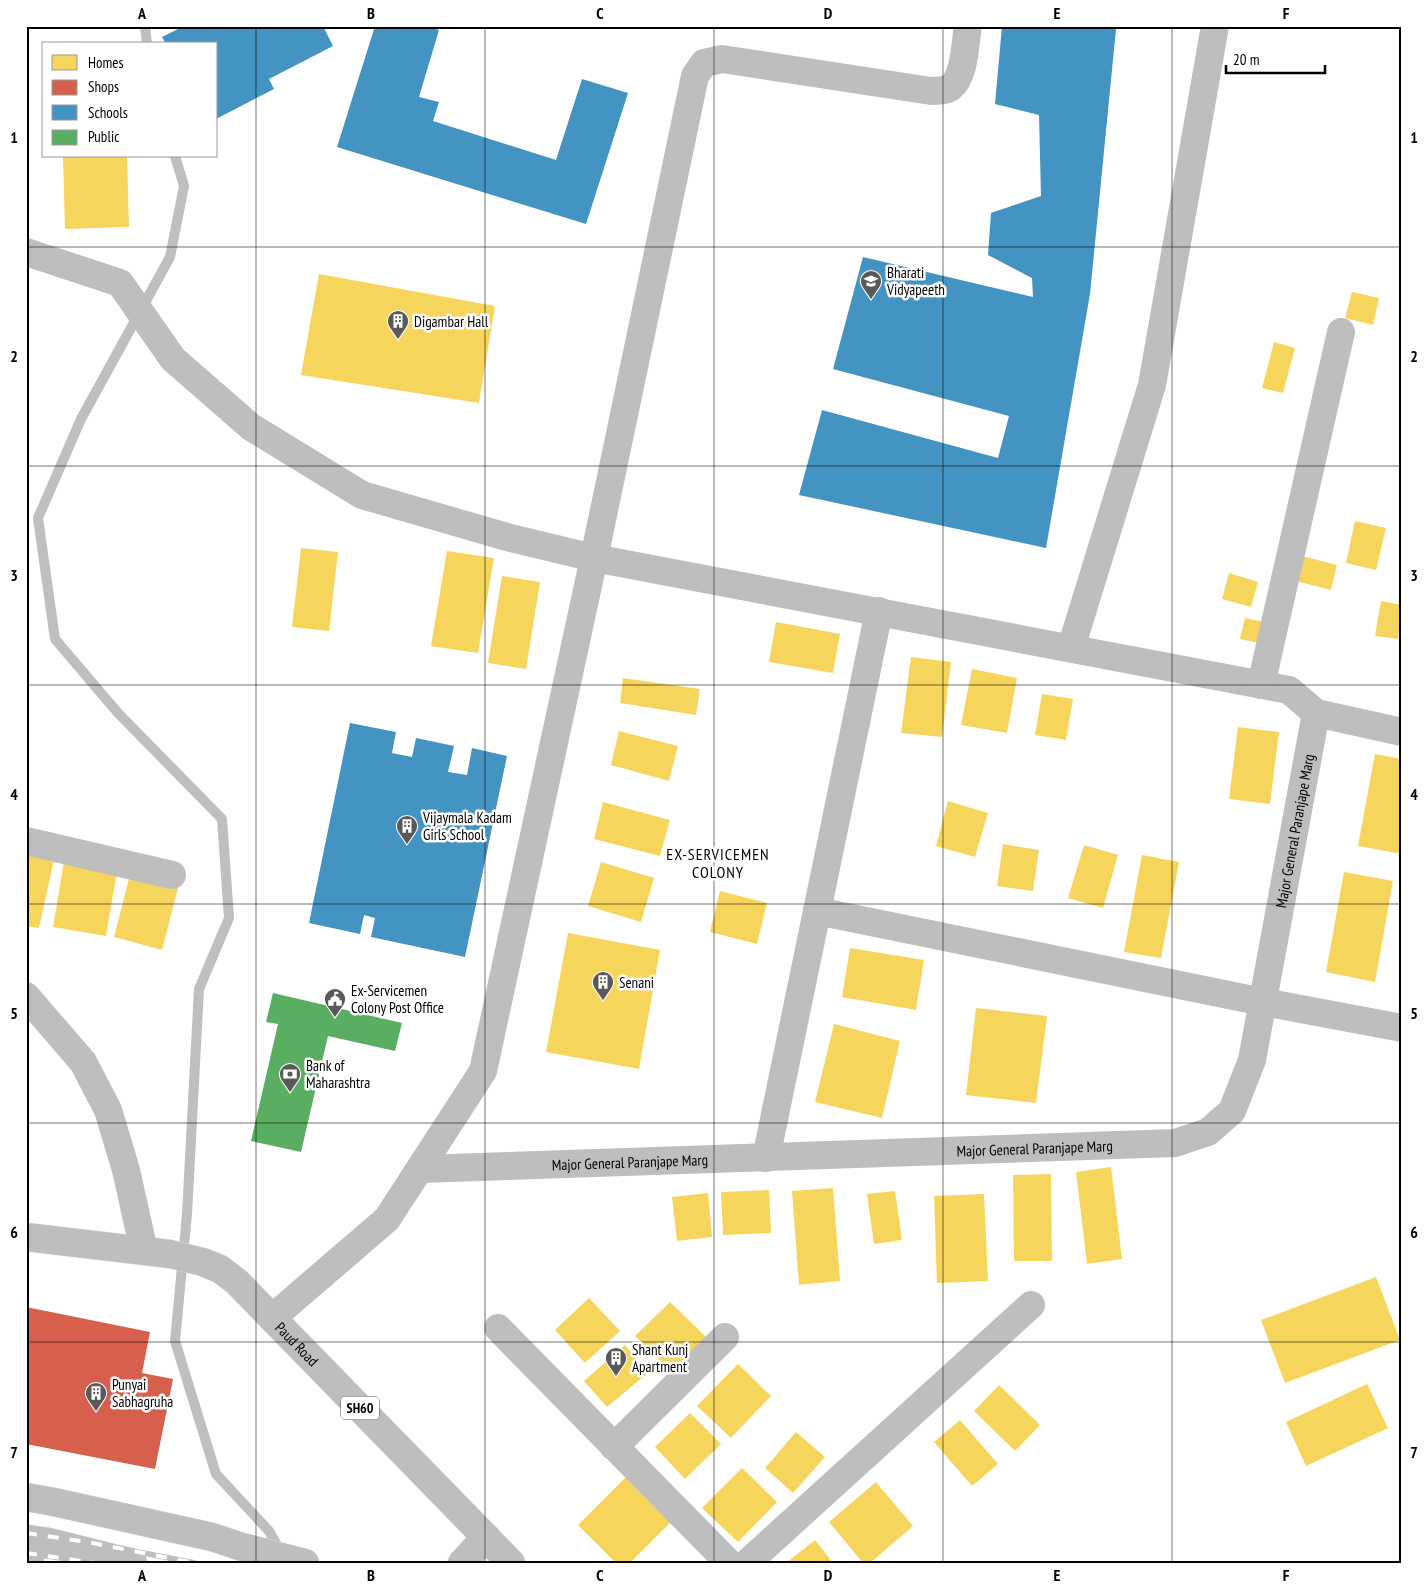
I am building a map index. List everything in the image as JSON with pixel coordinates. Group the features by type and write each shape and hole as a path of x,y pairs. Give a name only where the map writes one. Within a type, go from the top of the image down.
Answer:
{"street":[{"path":"272,1318 387,1219 483,1072 594,558 695,76 704,63 722,59 931,91 942,90 950,88 960,74 968,26"},
{"path":"1071,648 1152,385 1215,26"},
{"path":"26,252 120,283 173,359 251,427 362,495 507,537 594,558 1289,690 1316,713 1402,732"},
{"path":"1261,684 1341,332"},
{"path":"766,1158 879,611"},
{"name":"Major General Paranjape Marg","path":"420,1169 1175,1143 1208,1132 1232,1111 1252,1060 1316,713"},
{"path":"26,841 172,875"},
{"path":"817,911 1263,1002 1402,1028"},
{"path":"26,996 82,1062 108,1110 126,1170 157,1252"},
{"name":"Paud Road","path":"26,1237 157,1252 203,1262 220,1269 237,1282 511,1563"},
{"path":"747,1563 1031,1305"},
{"path":"498,1328 729,1563"},
{"path":"614,1447 725,1337"},
{"path":"26,1497 212,1538 305,1563"},
{"path":"462,1563 486,1537"},
{"path":"28,1547 134,1563"}],"building: Homes":[{"path":"63,158 127,158 129,227 65,229"},
{"name":"Digambar Hall","path":"319,274 495,306 479,403 301,375"},
{"path":"1352,292 1379,298 1373,325 1345,318"},
{"path":"1274,342 1295,348 1283,393 1262,388"},
{"path":"1355,521 1386,528 1376,570 1346,563"},
{"path":"301,548 338,552 329,631 292,627"},
{"path":"447,551 494,558 478,653 431,646"},
{"path":"1298,555 1337,565 1331,590 1292,580"},
{"path":"1229,573 1258,582 1251,607 1222,599"},
{"path":"502,576 540,582 526,669 488,663"},
{"path":"1381,601 1402,605 1398,639 1375,636"},
{"path":"1245,618 1264,622 1259,643 1240,639"},
{"path":"776,622 840,634 833,673 769,662"},
{"path":"911,657 951,662 942,737 901,733"},
{"path":"972,669 1017,678 1007,733 961,725"},
{"path":"623,678 700,689 696,715 620,703"},
{"path":"1042,694 1073,699 1066,740 1035,735"},
{"path":"1238,727 1279,732 1270,804 1229,799"},
{"path":"619,731 678,746 669,781 611,765"},
{"path":"1375,754 1402,759 1402,854 1358,846"},
{"path":"948,801 988,813 975,857 936,846"},
{"path":"603,802 670,820 660,856 594,839"},
{"path":"1003,844 1039,850 1033,891 997,886"},
{"path":"1084,845 1118,855 1103,908 1068,898"},
{"path":"26,853 54,860 39,928 26,926"},
{"path":"1142,855 1179,862 1161,958 1124,952"},
{"path":"64,862 117,871 106,936 53,927"},
{"path":"601,862 654,878 641,922 588,906"},
{"path":"1344,872 1393,881 1375,982 1326,972"},
{"path":"130,875 178,888 162,950 114,937"},
{"path":"720,891 767,903 757,944 710,932"},
{"name":"Senani","path":"568,933 660,950 639,1069 546,1052"},
{"path":"850,948 924,960 916,1010 842,997"},
{"path":"976,1008 1047,1016 1036,1103 966,1095"},
{"path":"834,1024 900,1041 882,1118 815,1102"},
{"path":"1111,1167 1122,1259 1087,1264 1076,1172"},
{"path":"1051,1174 1052,1261 1014,1261 1013,1175"},
{"path":"833,1188 840,1281 799,1285 792,1191"},
{"path":"769,1190 771,1233 723,1235 721,1192"},
{"path":"895,1191 902,1240 874,1244 867,1194"},
{"path":"708,1193 712,1237 677,1241 672,1197"},
{"path":"984,1194 988,1281 937,1283 934,1196"},
{"path":"1376,1277 1400,1340 1285,1383 1261,1320"},
{"path":"589,1298 620,1331 585,1363 555,1330"},
{"path":"670,1302 706,1337 671,1371 635,1336"},
{"name":"Shant Kunj Apartment","path":"625,1345 648,1373 607,1407 584,1381"},
{"path":"738,1364 771,1396 731,1438 697,1406"},
{"path":"1367,1384 1388,1428 1306,1466 1286,1422"},
{"path":"999,1385 1040,1425 1015,1451 974,1411"},
{"path":"690,1413 721,1444 685,1479 655,1447"},
{"path":"960,1420 998,1464 972,1486 934,1442"},
{"path":"796,1432 825,1457 793,1493 765,1468"},
{"path":"742,1468 777,1502 738,1542 702,1508"},
{"path":"628,1475 673,1520 630,1563 616,1563 578,1525"},
{"path":"876,1482 913,1526 870,1563 863,1563 829,1522"},
{"path":"815,1540 833,1563 786,1563"}],"building: Shops":[{"name":"Punyai Sabhagruha","path":"26,1307 150,1332 142,1373 173,1379 155,1469 26,1444"}],"building: Schools":[{"path":"184,26 323,26 333,46 269,79 274,89 218,118 218,42 165,42 162,37"},
{"path":"375,26 426,26 439,30 419,97 439,102 433,121 556,160 582,79 628,93 586,224 337,147"},
{"path":"1002,26 1086,26 1116,29 1090,294 1046,548 799,495 822,410 998,458 1009,416 833,369 863,257 1033,297 1032,278 988,255 991,213 1041,196 1039,115 995,104"},
{"name":"Vijaymala Kadam Girls School","path":"350,723 396,732 392,753 412,757 416,738 454,746 448,772 467,775 472,748 507,756 465,957 371,937 375,918 364,915 360,934 309,923"}],"building: Public":[{"path":"273,993 402,1023 395,1051 328,1036 301,1152 251,1141 278,1024 266,1022"}],"waterway":[{"path":"145,26 147,42"},
{"path":"176,158 184,186 170,257 81,419 38,518 55,639 118,713 222,819 229,918 199,989 187,1214 175,1341 216,1474 269,1531 281,1552"}],"railway":[{"path":"26,1533 87,1542 195,1563"},
{"path":"26,1553 95,1563"}],"place":[{"name":"Bharati Vidyapeeth","path":"871,300"},
{"name":"Digambar Hall","path":"398,340"},
{"name":"Vijaymala Kadam Girls School","path":"407,845"},
{"name":"Senani","path":"603,1001"},
{"name":"Ex-Servicemen Colony Post Office","path":"335,1018"},
{"name":"Bank of Maharashtra","path":"290,1093"},
{"name":"Shant Kunj Apartment","path":"616,1377"},
{"name":"Punyai Sabhagruha","path":"96,1412"}],"district":[{"name":"EX-SERVICEMEN COLONY","path":"718,863"}]}
